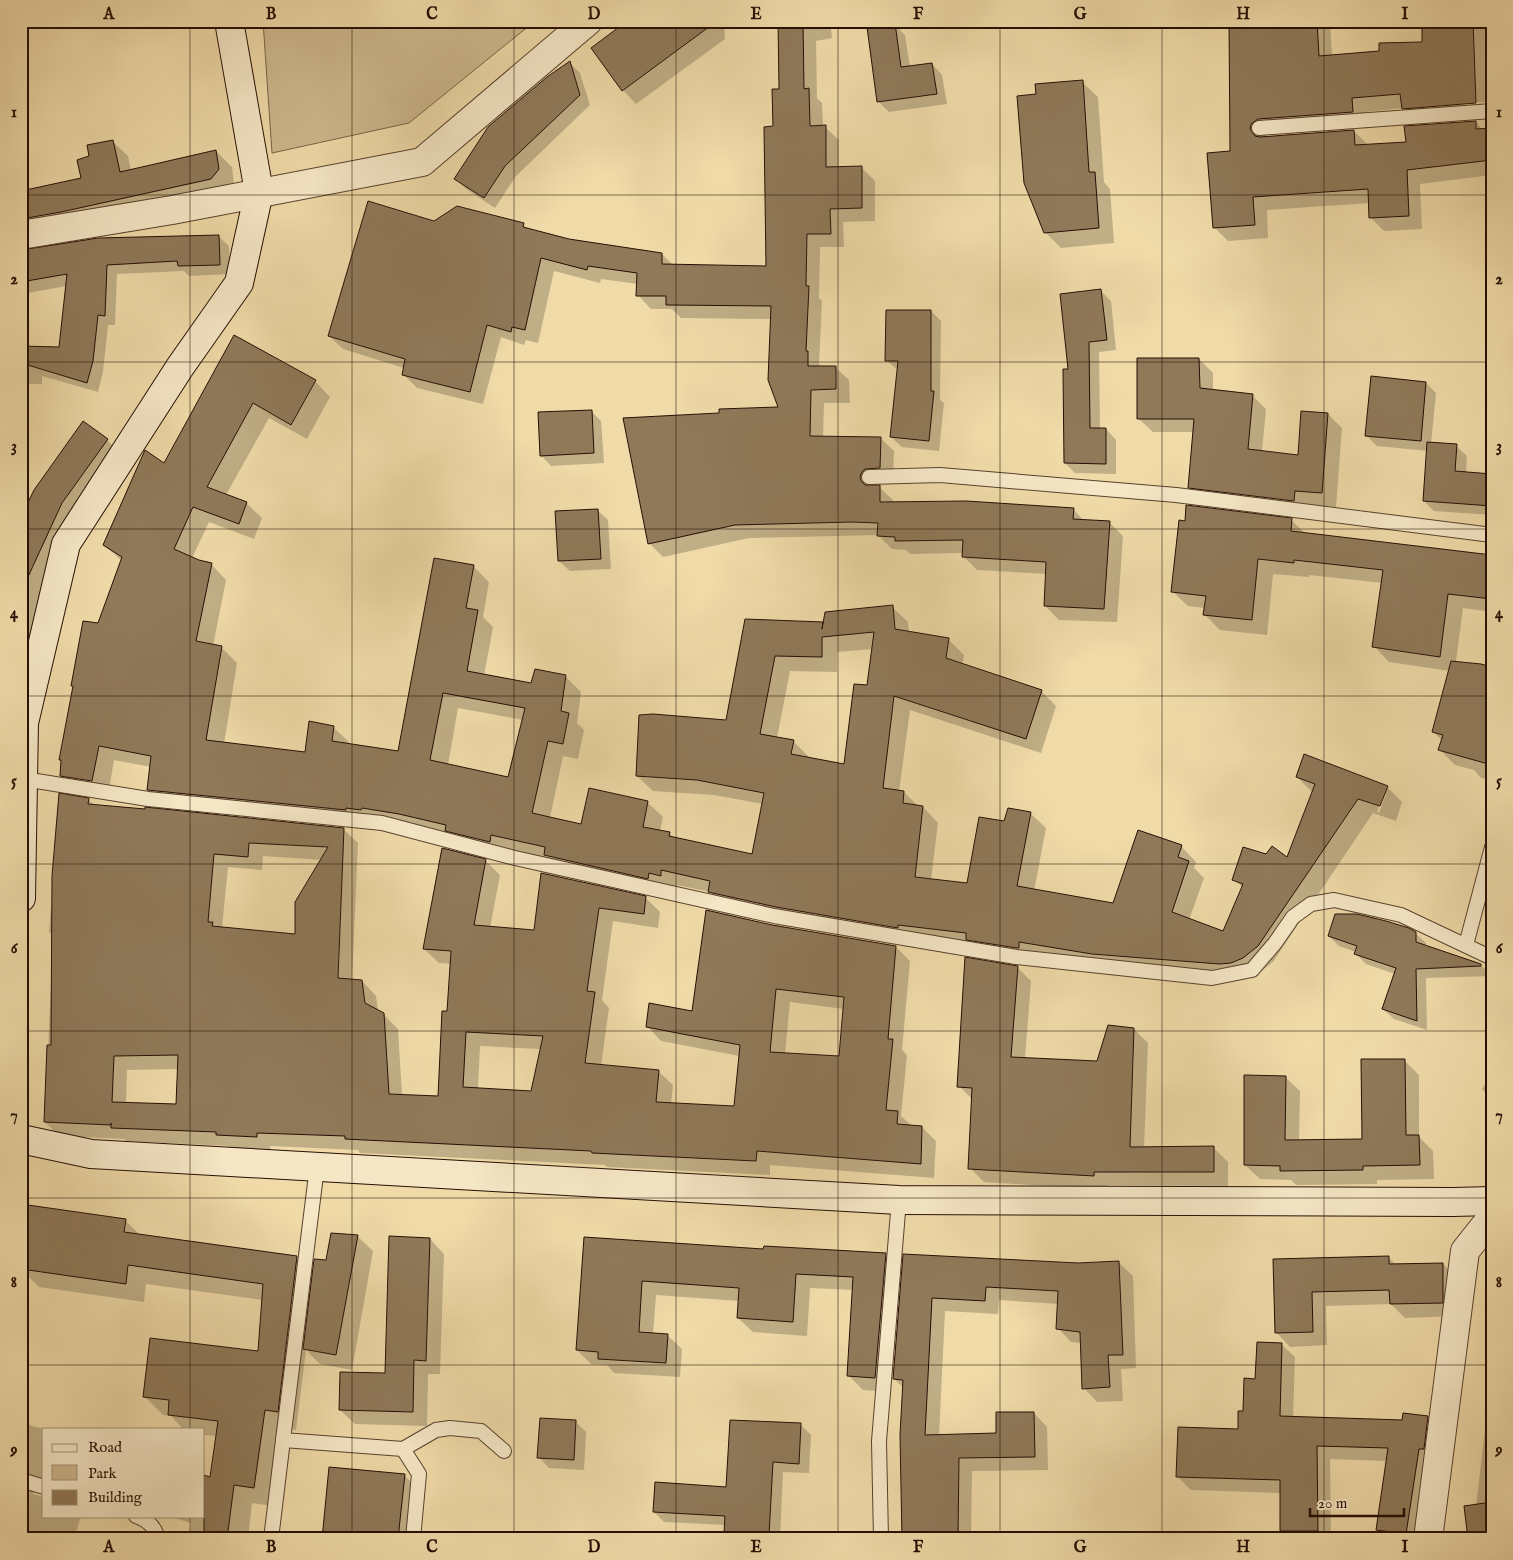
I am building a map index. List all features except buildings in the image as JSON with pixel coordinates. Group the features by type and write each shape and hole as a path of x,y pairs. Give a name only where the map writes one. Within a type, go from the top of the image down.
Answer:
{"street":[{"path":"21,898 24,722 66,544 180,367 239,282 259,192 229,21"},
{"path":"21,235 172,210 422,162 588,21"},
{"path":"21,1139 91,1154 899,1200 1492,1201"},
{"path":"1428,1539 1465,1251 1492,1217"}],"lane":[{"path":"1259,128 1492,111"},
{"path":"868,477 940,475 1176,495 1492,535"},
{"path":"23,794 148,800 382,823 515,858 774,916 1016,957 1212,978 1252,970 1275,943 1293,917 1310,904 1334,900 1400,915 1492,958"},
{"path":"1466,945 1492,848"},
{"path":"271,1539 317,1167"},
{"path":"881,1539 879,1441 899,1200"},
{"path":"283,1440 403,1449 436,1430 450,1428 481,1431 504,1451"},
{"path":"403,1449 419,1474 413,1539"},
{"path":"21,1480 42,1486"},
{"path":"142,1518 147,1520 156,1532 157,1539"}],"green space":[{"path":"263,21 535,21 409,123 272,153"}]}
